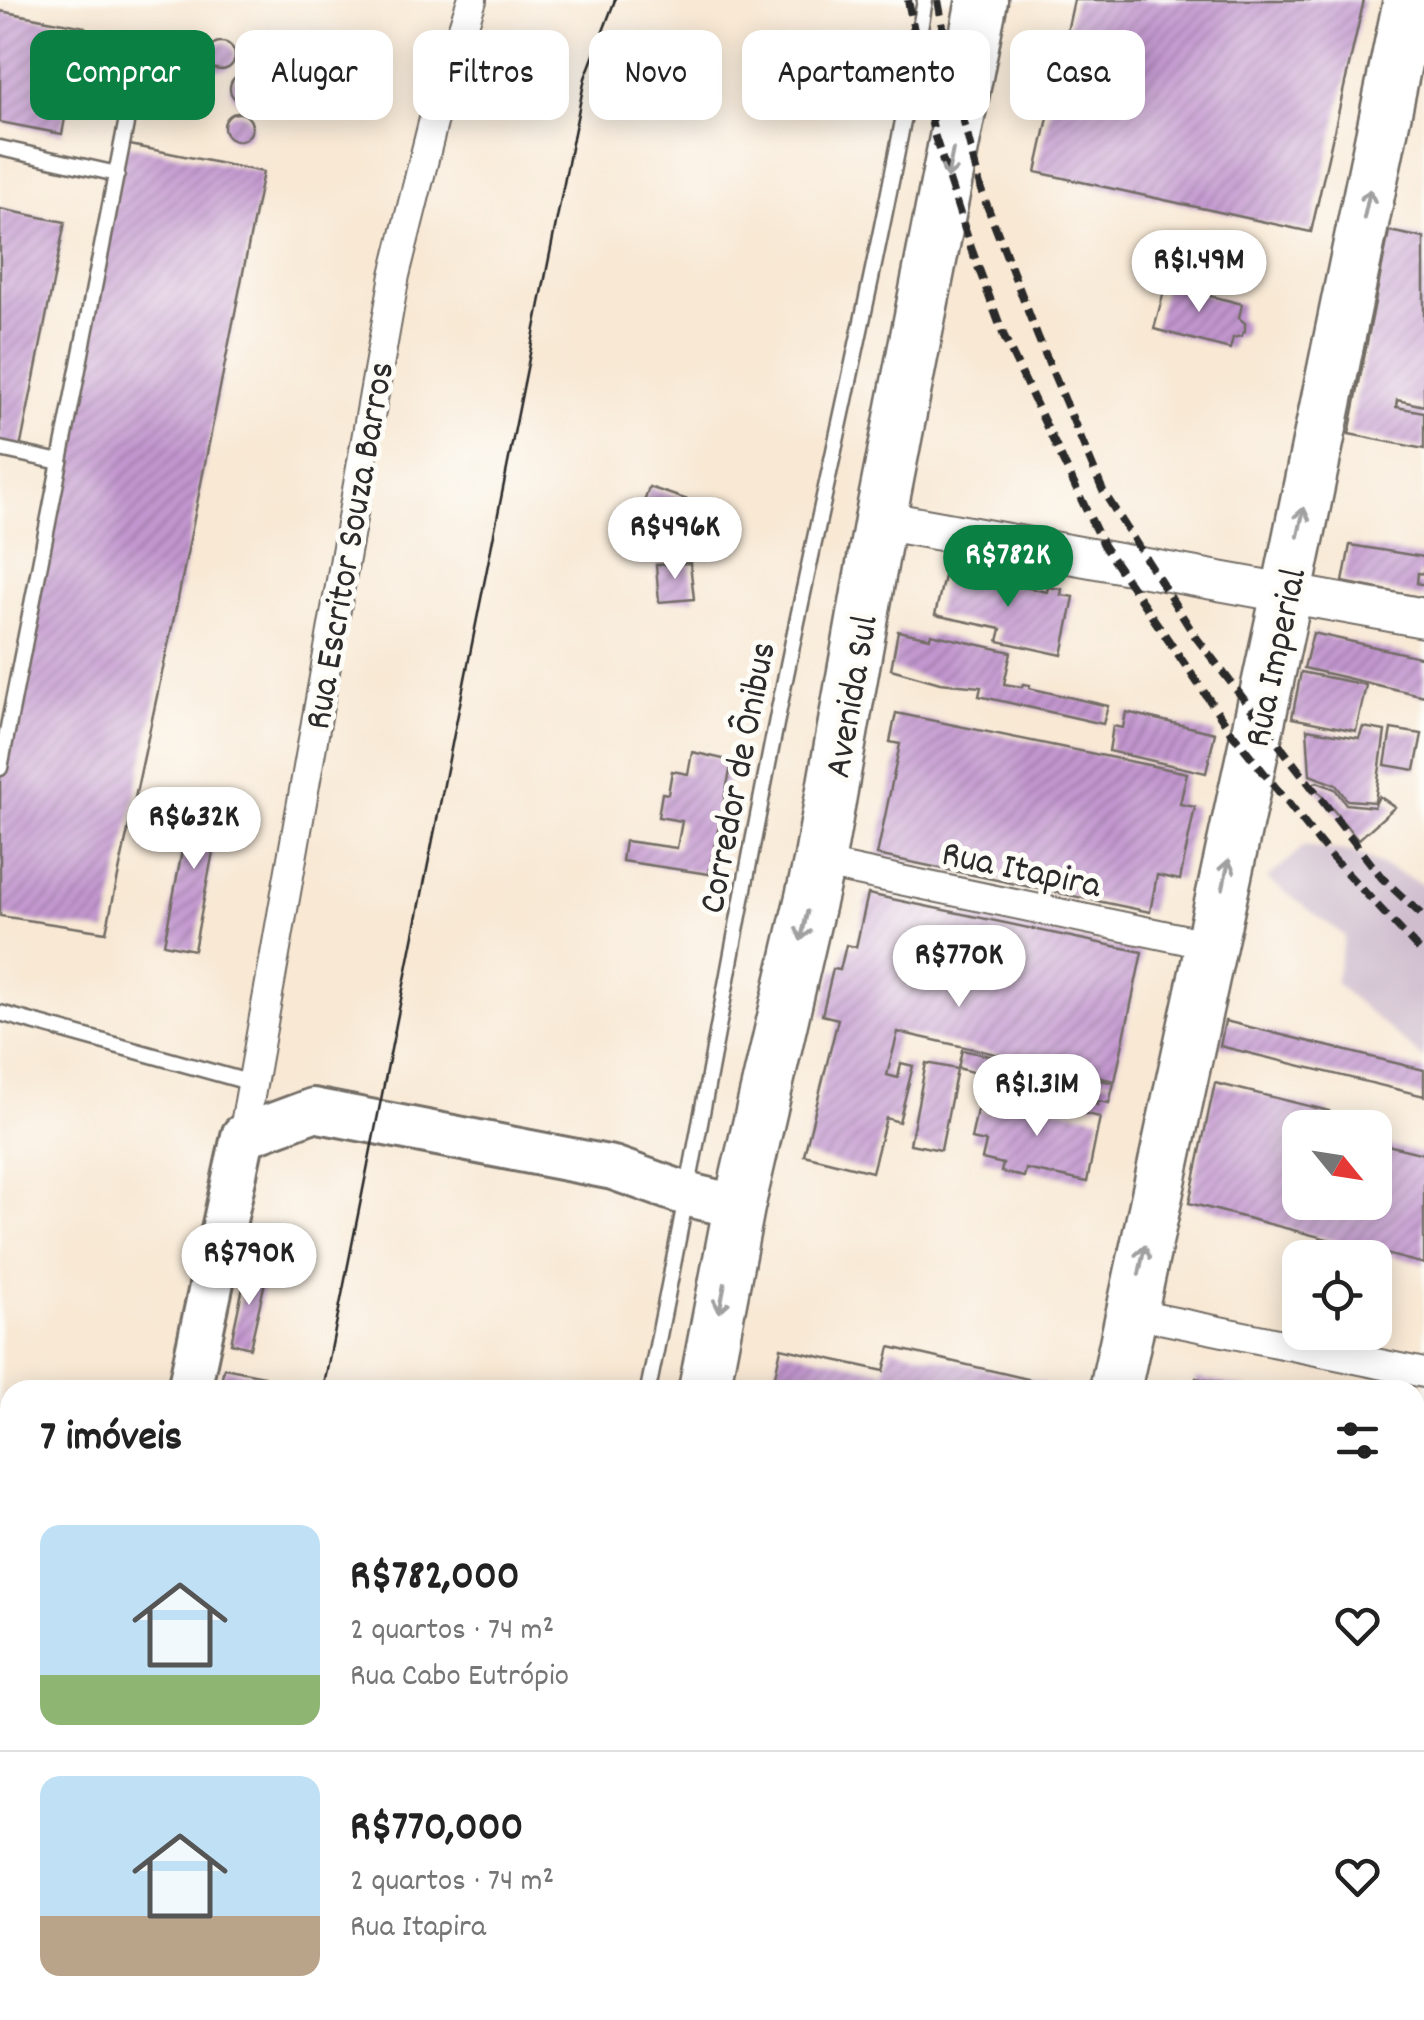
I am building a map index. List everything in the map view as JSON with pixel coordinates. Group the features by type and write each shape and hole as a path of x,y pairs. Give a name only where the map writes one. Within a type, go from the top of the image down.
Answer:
{"highway":[{"name":"Avenida Sul","path":"706,1380 740,1207 819,863 880,520 982,0"},
{"name":"Rua Imperial","path":"1117,1380 1287,593 1409,0"}],"main road":[{"path":"257,1130 323,1130 605,1189 689,1195 740,1207"},
{"name":"Rua Escritor Souza Barros","path":"192,1380 257,1130"}],"street":[{"name":"Rua Escritor Souza Barros","path":"257,1130 252,1082 396,275 439,99 472,0"},
{"path":"880,520 1424,618"},
{"name":"Rua Itapira","path":"819,863 1210,945"},
{"path":"1131,1313 1424,1373"}],"lane":[{"name":"Corredor de Ônibus","path":"650,1380 689,1195 785,680 838,439 925,0"},
{"path":"0,768 127,120"},
{"path":"0,148 117,174"},
{"path":"0,450 60,462"},
{"path":"0,1013 252,1082"}],"shaded area":[{"path":"1304,846 1353,852 1424,885 1424,1059 1335,983 1345,936 1267,879"}],"building":[{"path":"1074,0 1364,0 1311,232 1036,172 1047,120 1145,120 1145,30 1067,30"},
{"path":"0,11 85,27 30,30 30,120 65,120 62,134 0,122"},
{"path":"226,43 234,51 231,66 215,68 215,44"},
{"path":"235,77 235,99 230,88"},
{"path":"233,114 235,120 251,122 251,132 243,140 233,140 225,132 225,122"},
{"path":"125,144 263,172 178,599 106,932 0,916 0,772"},
{"path":"0,209 65,222 20,449 0,445"},
{"path":"1389,231 1424,238 1424,406 1397,400 1396,407 1424,412 1424,449 1349,434"},
{"path":"1168,276 1193,283 1191,291 1242,304 1239,318 1245,323 1245,331 1233,338 1230,349 1154,329"},
{"path":"649,487 697,503 692,519 682,515 675,536 637,523"},
{"path":"1350,545 1424,557 1424,574 1418,573 1417,583 1424,585 1424,598 1343,582"},
{"path":"690,563 694,599 659,602 656,565"},
{"path":"952,567 1014,586 1015,580 1024,582 1024,587 1047,592 1048,587 1062,589 1061,595 1074,597 1062,655 998,641 1001,629 935,615 945,572 950,573"},
{"path":"898,631 930,638 931,634 1011,652 1004,684 1030,685 1029,688 1108,706 1103,724 979,696 981,687 940,683 891,669"},
{"path":"1313,633 1424,658 1424,696 1304,668"},
{"path":"1301,672 1366,685 1356,731 1292,718"},
{"path":"1126,712 1215,733 1206,773 1109,751 1113,726 1123,728"},
{"path":"896,713 1187,773 1180,804 1195,807 1180,880 1157,875 1150,912 877,855 900,744 890,742"},
{"path":"1363,727 1385,731 1375,802 1347,800 1336,785 1310,775 1307,729 1359,738"},
{"path":"1391,729 1422,734 1415,770 1385,765"},
{"path":"692,752 732,761 709,874 622,861 625,841 677,848 682,821 658,817 662,793 668,794 672,771 688,774"},
{"path":"1317,782 1335,789 1346,804 1374,807 1379,796 1395,807 1358,840 1312,784"},
{"path":"193,794 223,800 194,950 164,944"},
{"path":"868,894 1142,952 1115,1081 898,1032 887,1075 898,1078 901,1063 913,1066 899,1122 886,1118 872,1172 804,1155 838,1019 822,1015 833,969 840,970 846,945 856,947"},
{"path":"1225,1021 1424,1070 1424,1096 1220,1046"},
{"path":"962,1050 1114,1083 1109,1103 1098,1101 1098,1105 1019,1087 958,1068"},
{"path":"926,1063 957,1069 941,1150 910,1144"},
{"path":"1215,1083 1325,1110 1282,1110 1282,1220 1392,1220 1392,1146 1424,1154 1424,1264 1392,1256 1392,1240 1332,1240 1189,1203"},
{"path":"997,1095 1100,1117 1087,1182 1026,1169 1024,1177 1001,1172 1003,1164 982,1159 986,1142 971,1139 977,1110 993,1113"},
{"path":"247,1268 267,1273 250,1348 231,1343"},
{"path":"890,1347 1032,1380 774,1380 781,1348 884,1371"},
{"path":"224,1368 264,1376 263,1380 221,1380"}],"tram line":[{"path":"325,1380 585,78 615,0"}],"railway":[{"path":"908,0 934,134 970,245 1005,339 1103,545 1232,733 1328,853 1424,955"},
{"path":"938,0 981,190 1103,491 1195,636 1382,878 1424,917"}]}
